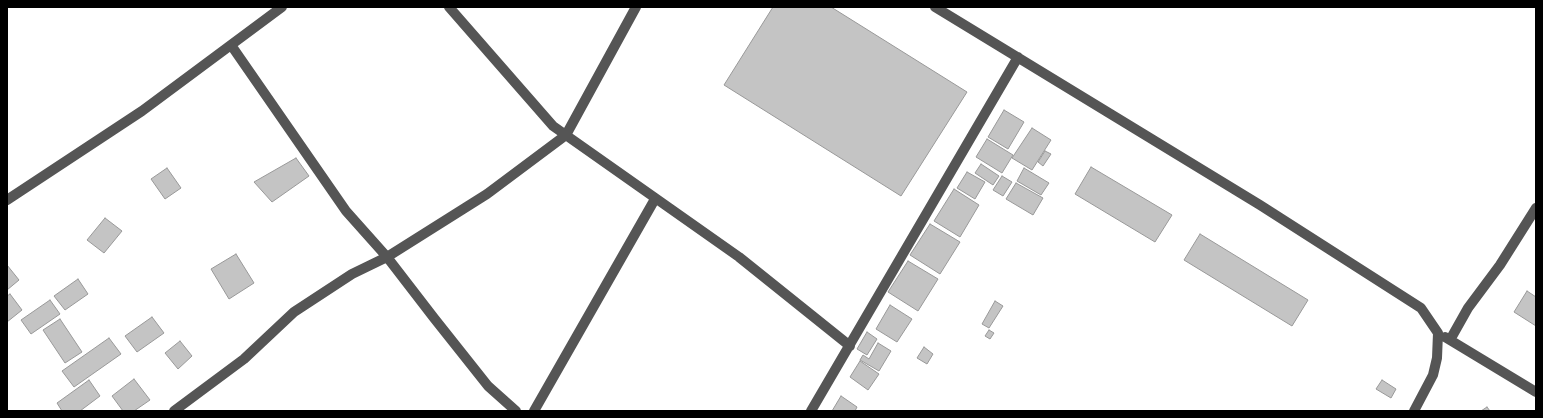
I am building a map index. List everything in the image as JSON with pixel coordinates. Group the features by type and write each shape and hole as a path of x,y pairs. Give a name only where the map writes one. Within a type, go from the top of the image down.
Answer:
{"street":[{"path":"7,200 142,111 282,7"},
{"path":"449,7 553,126 739,257 850,346"},
{"path":"174,411 244,359 294,312 352,274 387,257 487,194 566,135 636,7"},
{"path":"935,7 1260,205 1421,308 1438,333 1536,392"},
{"path":"231,45 346,211 387,257 488,386 516,411"},
{"path":"811,411 1018,57"},
{"path":"534,411 655,199"},
{"path":"1450,340 1468,308 1500,265 1536,208"},
{"path":"1414,411 1433,375 1437,358 1438,333"}],"building":[{"path":"773,7 831,7 967,92 901,196 724,85"},
{"path":"1004,110 1024,122 1008,149 988,137"},
{"path":"1032,128 1051,140 1032,170 1012,158"},
{"path":"987,139 1013,155 1002,173 976,157"},
{"path":"1045,151 1051,154 1043,166 1038,162"},
{"path":"296,158 309,176 272,202 254,182"},
{"path":"981,164 999,176 993,185 975,173"},
{"path":"1091,167 1172,215 1155,242 1075,194"},
{"path":"167,168 181,188 165,199 151,179"},
{"path":"1024,168 1049,183 1041,195 1017,181"},
{"path":"967,172 985,182 975,199 957,188"},
{"path":"1002,176 1012,182 1003,196 993,190"},
{"path":"1016,183 1043,198 1033,215 1006,199"},
{"path":"954,189 979,205 960,237 934,221"},
{"path":"105,218 122,231 104,253 87,240"},
{"path":"930,224 960,242 940,274 910,255"},
{"path":"1200,234 1308,300 1292,326 1184,260"},
{"path":"236,254 254,283 229,299 211,269"},
{"path":"908,261 938,279 918,311 888,292"},
{"path":"7,265 19,280 7,290"},
{"path":"78,279 88,294 65,310 54,296"},
{"path":"1527,291 1536,297 1536,326 1514,312"},
{"path":"10,294 22,310 7,322 7,296"},
{"path":"50,300 60,314 31,334 21,320"},
{"path":"995,301 1003,306 989,328 982,324"},
{"path":"890,305 912,319 897,342 876,329"},
{"path":"152,317 164,333 137,352 125,336"},
{"path":"60,319 82,352 65,363 43,330"},
{"path":"989,330 994,333 990,339 985,336"},
{"path":"867,332 877,339 867,355 857,349"},
{"path":"109,338 121,354 74,387 62,371"},
{"path":"180,341 192,356 178,369 165,353"},
{"path":"878,343 891,351 879,371 860,360 863,355 869,359"},
{"path":"924,347 933,354 927,364 917,358"},
{"path":"860,361 879,374 868,390 850,377"},
{"path":"134,379 150,400 134,411 123,411 112,396"},
{"path":"89,380 100,396 80,411 62,411 57,403"},
{"path":"1382,380 1396,389 1391,398 1376,389"},
{"path":"841,396 857,407 855,411 832,411"},
{"path":"1487,407 1490,411 1481,411"}]}
